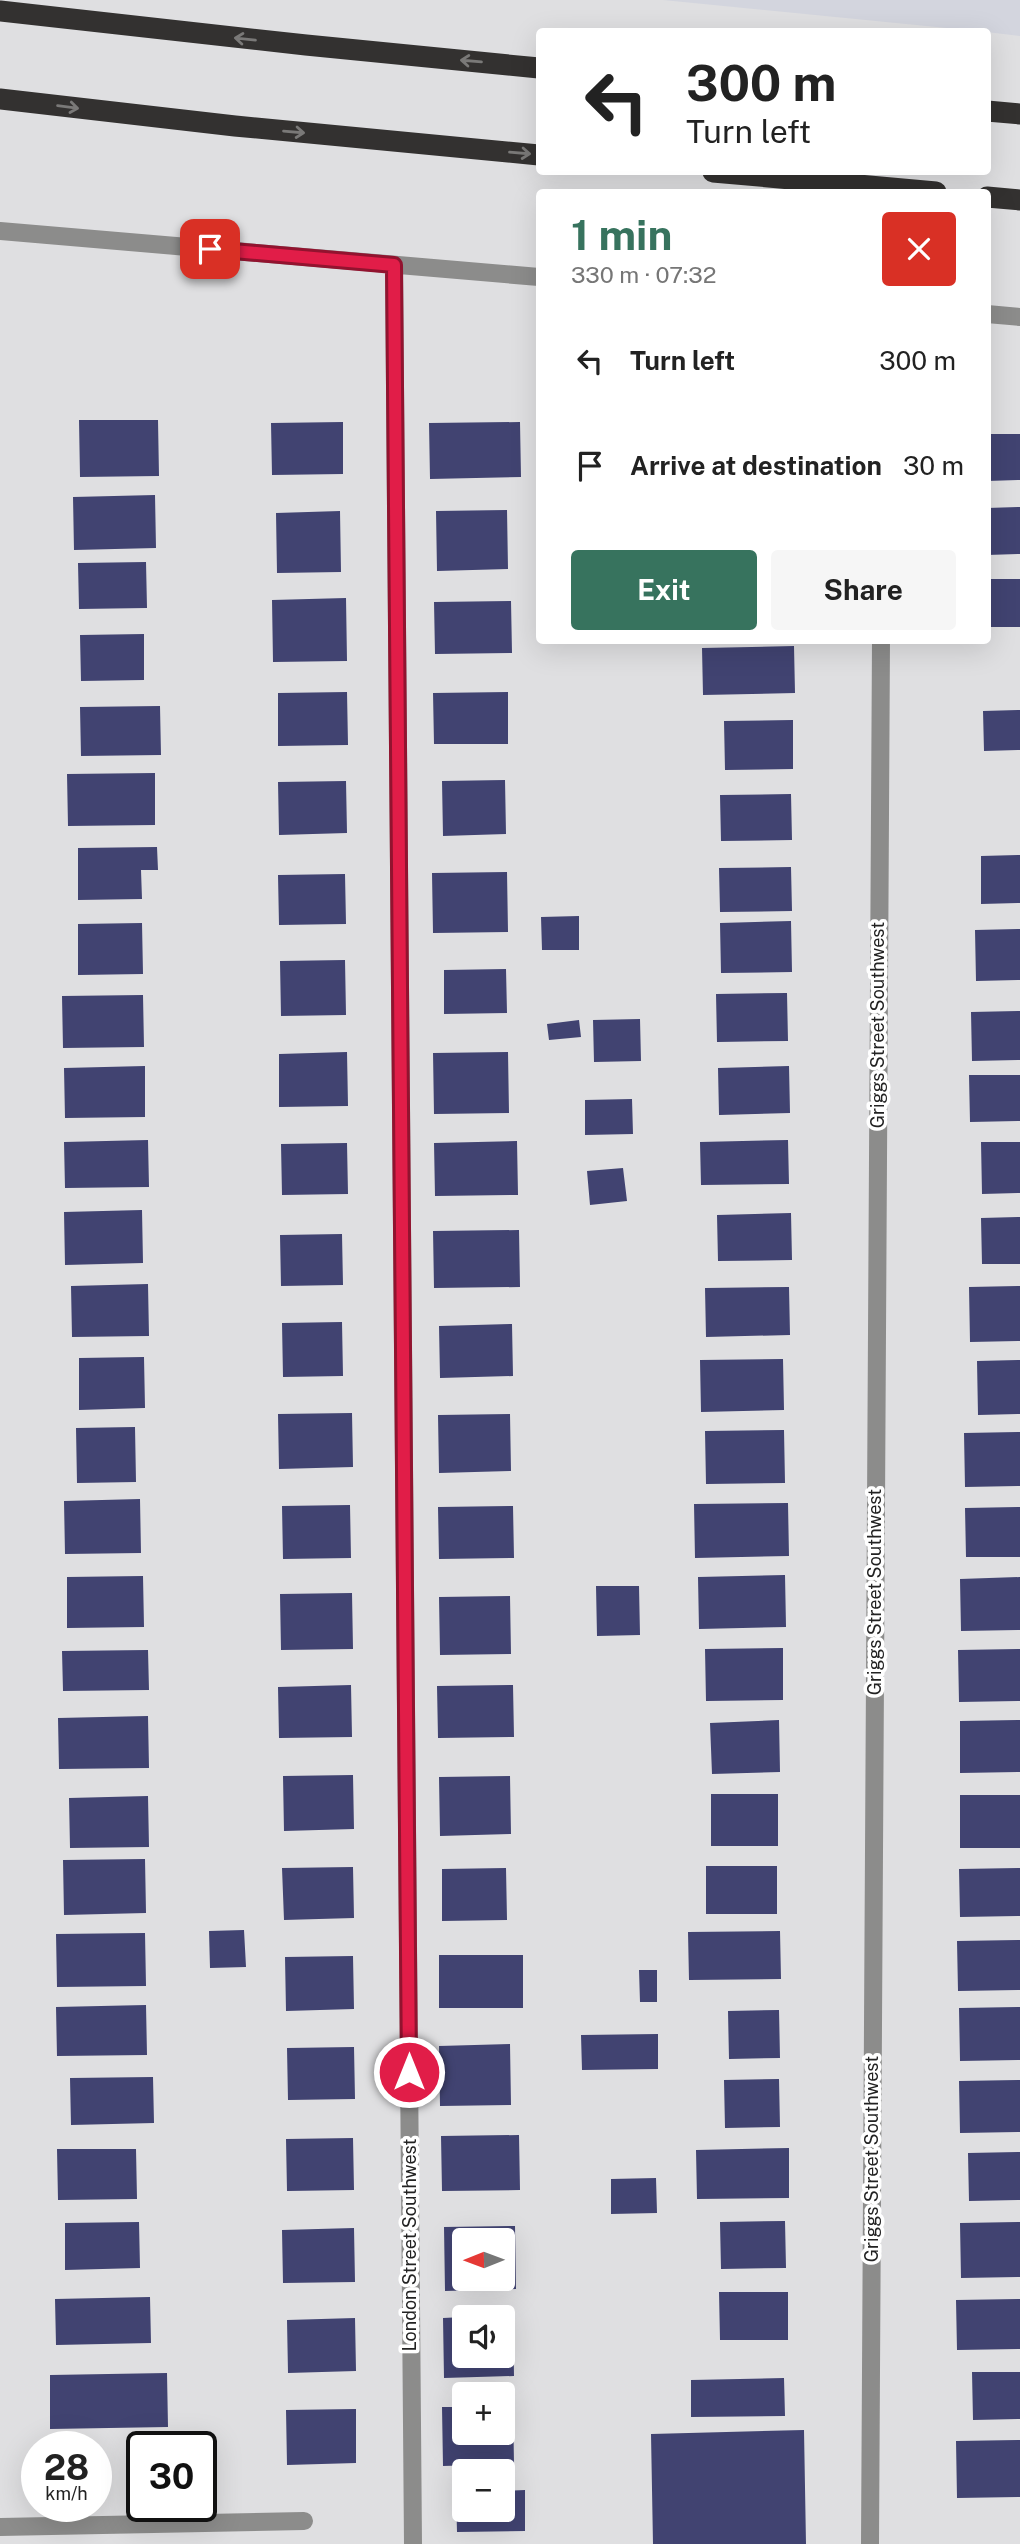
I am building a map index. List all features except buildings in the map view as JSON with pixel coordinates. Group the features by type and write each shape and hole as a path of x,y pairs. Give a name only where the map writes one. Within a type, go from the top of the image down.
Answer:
{"highway":[{"path":"0,11 536,68"},
{"path":"0,99 235,126 536,155"},
{"path":"991,111 1020,114"},
{"path":"746,175 903,189"},
{"path":"991,197 1020,200"}],"street":[{"path":"0,231 536,277"},
{"name":"London Street Southwest","path":"394,265 413,2544"},
{"path":"991,314 1020,317"},
{"name":"Griggs Street Southwest","path":"870,2544 881,644"},
{"path":"0,2527 304,2521"}],"shaded area":[{"path":"663,0 1020,0 1020,36 991,32 991,28 946,28"}],"route":[{"path":"210,249 394,265 409,2072"}]}
